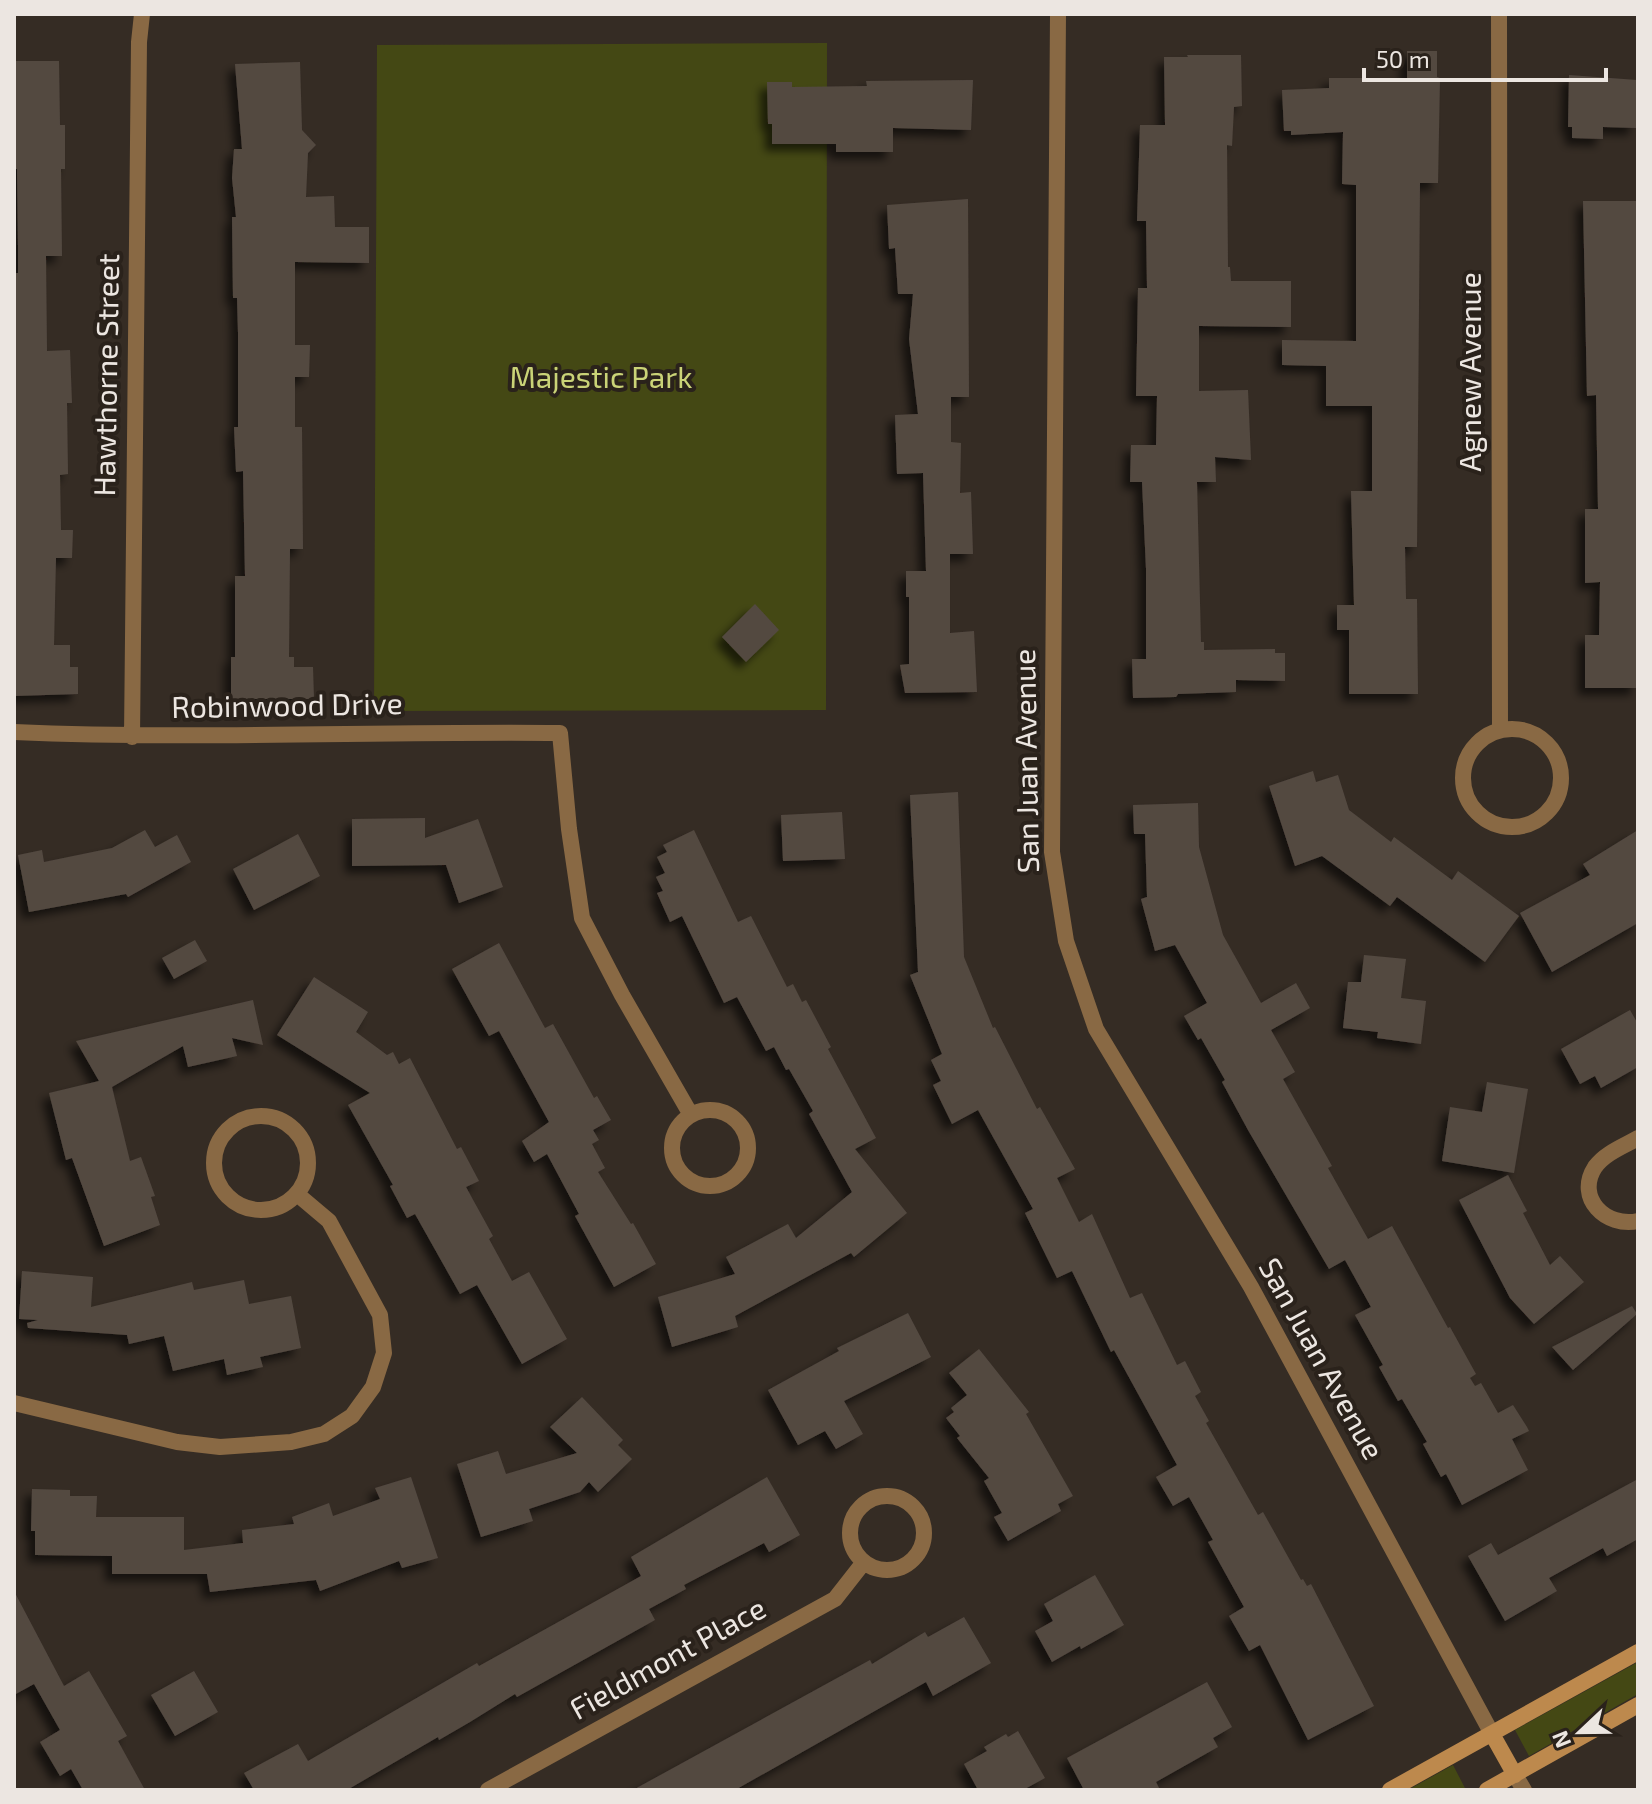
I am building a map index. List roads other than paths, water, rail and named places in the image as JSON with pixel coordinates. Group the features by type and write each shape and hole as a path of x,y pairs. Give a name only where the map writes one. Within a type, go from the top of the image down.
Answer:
{"main road":[{"path":"1390,1790 1638,1652"},
{"path":"1487,1790 1638,1705"},
{"path":"1492,1734 1515,1775"}],"street":[{"name":"Hawthorne Street","path":"132,737 139,42 142,14"},
{"name":"San Juan Avenue","path":"1058,14 1052,852 1066,941 1096,1029 1251,1287 1492,1734"},
{"name":"Agnew Avenue","path":"1499,14 1500,730"},
{"path":"1514,728 1541,738 1559,763 1561,779 1554,802 1538,820 1523,826 1507,827 1491,822 1478,813 1468,800 1463,784 1464,768 1470,753 1488,735 1500,730 1514,728"},
{"name":"Robinwood Drive","path":"14,732 132,737 560,733 582,918 691,1115"},
{"path":"703,1110 717,1111 729,1115 740,1124 748,1149 739,1173 729,1182 706,1186 694,1183 684,1177 677,1167 672,1144 675,1132 691,1115 703,1110"},
{"path":"245,1118 276,1118 290,1125 301,1136 309,1166 297,1194 285,1205 271,1211 254,1211 239,1206 227,1197 217,1184 213,1168 221,1137 245,1118"},
{"path":"1638,1138 1605,1156 1595,1168 1590,1182 1591,1198 1598,1211 1611,1220 1626,1224 1638,1221"},
{"path":"14,1403 177,1442 220,1447 291,1442 324,1434 352,1416 373,1387 384,1353 380,1315 329,1221 297,1194"},
{"path":"880,1496 904,1499 914,1506 925,1529 919,1553 911,1563 887,1571 874,1569 864,1562 855,1553 850,1530 859,1508 880,1496"},
{"name":"Fieldmont Place","path":"488,1790 835,1599 864,1562"},
{"path":"1515,1775 1524,1790"}],"park label":[{"name":"Majestic Park","path":"601,378"}]}
